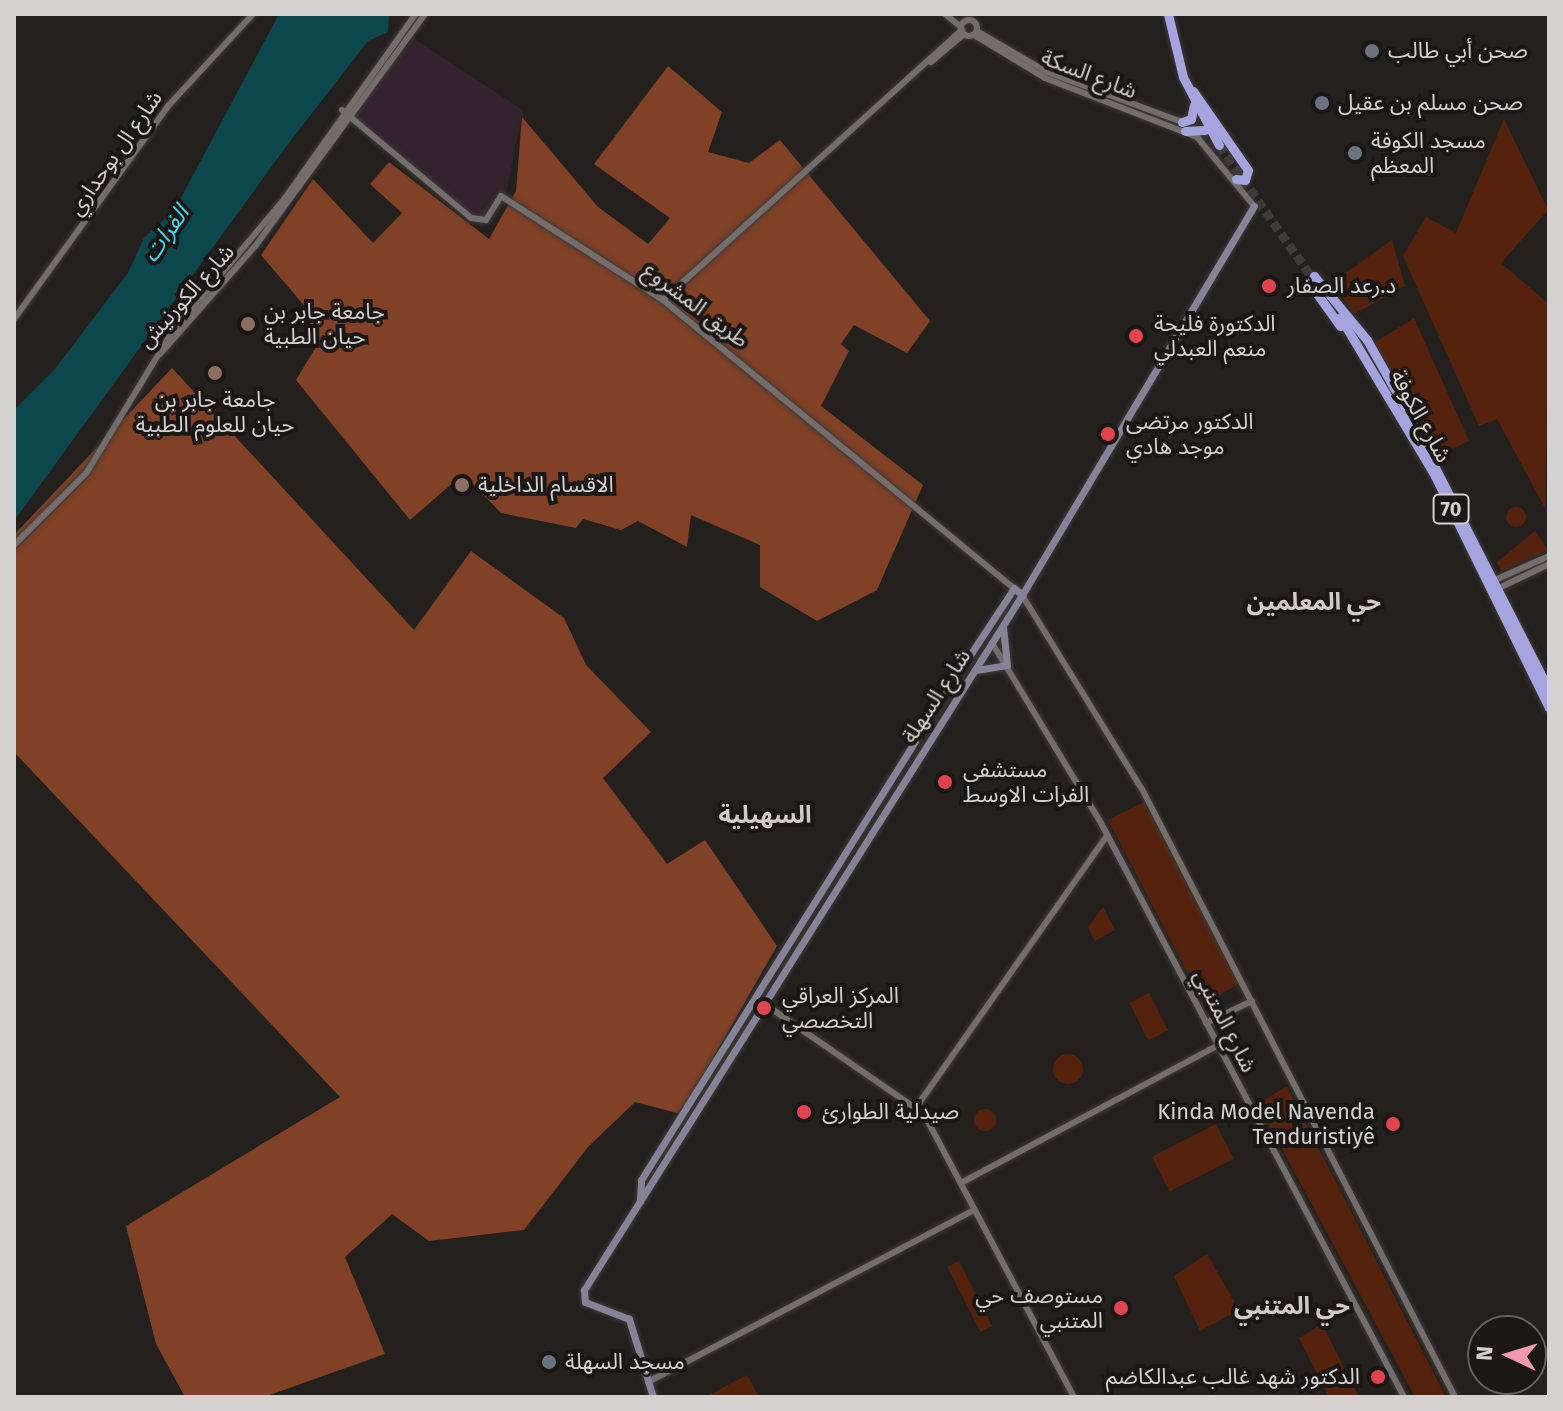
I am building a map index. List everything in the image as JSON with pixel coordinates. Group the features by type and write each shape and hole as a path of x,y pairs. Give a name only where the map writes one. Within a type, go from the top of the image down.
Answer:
{"highway":[{"path":"1170,14 1193,90 1220,143"},
{"path":"1170,14 1194,105 1220,143"},
{"path":"1193,90 1248,170 1245,180 1236,179"},
{"path":"1184,127 1191,119 1194,105"},
{"path":"1184,127 1200,125 1220,143"},
{"path":"1314,276 1367,340 1402,408 1311,286 1314,276"},
{"name":"شارع الكوفة","path":"1342,315 1402,408 1471,541 1549,708"},
{"name":"شارع الكوفة","path":"1479,559 1497,584 1549,690"}],"main road":[{"name":"شارع السهلة","path":"653,1397 629,1319 583,1298 763,1003 1004,625 1254,206"},
{"name":"شارع السهلة","path":"640,1201 641,1180 1014,588"},
{"name":"طريق المشروع","path":"1014,588 1022,595"},
{"path":"972,672 1007,665 1004,625"},
{"path":"853,841 862,846"}],"street":[{"name":"شارع ال بوحداري","path":"14,319 168,106 253,14"},
{"name":"شارع الكورنيش","path":"14,545 87,472 148,365 287,199 416,14"},
{"name":"شارع الكورنيش","path":"345,112 425,14"},
{"path":"945,14 969,23 975,33"},
{"path":"957,14 969,23 975,33"},
{"path":"663,300 969,23"},
{"name":"شارع السكة","path":"975,33 1047,72 1184,127 1236,179"},
{"name":"طريق المشروع","path":"345,112 471,218 486,220 501,196 663,300 1014,588"},
{"path":"1236,179 1254,206"},
{"path":"1497,584 1549,556"},
{"path":"1497,584 1549,564"},
{"name":"شارع المتنبي","path":"1022,595 1120,748 1455,1397"},
{"name":"شارع المتنبي","path":"992,643 1107,836 1404,1397"},
{"path":"917,1106 1107,836"},
{"path":"1206,1023 1252,1001"},
{"path":"763,1003 917,1106 1074,1397"},
{"path":"961,1183 1217,1046"},
{"path":"648,1382 974,1210"}],"shaded area":[{"path":"413,38 523,110 506,194 482,228 349,121"},
{"path":"668,66 722,112 708,152 749,163 780,140 930,321 907,353 854,325 841,344 849,351 821,406 923,485 877,590 817,621 760,587 760,545 691,515 687,547 638,521 621,530 583,519 576,528 501,513 463,474 410,520 296,380 316,347 307,309 261,255 313,179 373,243 402,213 370,184 389,162 489,239 516,191 522,117 598,207 648,244 670,218 594,164"},
{"path":"1504,119 1548,210 1501,263 1549,304 1545,508 1497,419 1479,426 1403,256 1426,217 1456,233"},
{"path":"1392,240 1405,286 1354,314 1333,282"},
{"path":"1414,318 1469,441 1441,454 1374,343"},
{"path":"172,368 414,630 471,551 564,618 586,665 651,732 603,778 667,864 705,840 777,946 681,1114 635,1102 588,1147 524,1230 429,1241 392,1214 345,1257 385,1354 264,1397 185,1397 156,1344 126,1226 340,1097 14,752 14,535"},
{"path":"1512,507 1520,507 1526,517 1520,527 1512,527 1506,521 1506,513"},
{"path":"1535,531 1548,550 1501,571 1497,562"},
{"path":"1144,802 1239,984 1211,999 1217,1012 1210,1016 1108,820"},
{"path":"1103,907 1115,930 1095,941 1088,927"},
{"path":"1149,993 1168,1030 1148,1040 1129,1003"},
{"path":"1068,1054 1079,1058 1083,1069 1079,1080 1068,1084 1057,1080 1053,1069 1057,1058"},
{"path":"1287,1086 1446,1397 1415,1397 1258,1104"},
{"path":"985,1109 996,1120 985,1131 974,1120"},
{"path":"1216,1124 1234,1159 1170,1191 1152,1157"},
{"path":"1207,1254 1239,1310 1200,1331 1174,1276"},
{"path":"959,1261 992,1326 981,1332 947,1267"},
{"path":"1322,1324 1359,1397 1329,1397 1299,1338"},
{"path":"747,1375 759,1397 705,1397"}],"water":[{"name":"الفرات","path":"279,14 389,14 388,32 368,41 285,148 14,521 14,410 55,369 128,273 144,238 175,209"}],"tunnel":[{"path":"1219,145 1316,283"},
{"path":"1325,295 1340,317"}],"place":[{"name":"صحن أبي طالب","path":"1372,51"},
{"name":"صحن مسلم بن عقيل","path":"1322,103"},
{"name":"مسجد الكوفة المعظم","path":"1355,153"},
{"name":"د.رعد الصفار","path":"1269,286"},
{"name":"جامعة جابر بن حيان الطبية","path":"248,324"},
{"name":"الدكتورة فليحة منعم العبدلي","path":"1136,336"},
{"name":"جامعة جابر بن حيان للعلوم الطبية","path":"215,373"},
{"name":"الدكتور مرتضى موجد هادي","path":"1108,434"},
{"name":"الاقسام الداخلية","path":"462,485"},
{"name":"مستشفى الفرات الاوسط","path":"945,782"},
{"name":"المركز العراقي التخصصي","path":"764,1008"},
{"name":"صيدلية الطوارئ","path":"804,1112"},
{"name":"Kinda Model Navenda Tenduristiyê","path":"1393,1124"},
{"name":"مستوصف حي المتنبي","path":"1121,1308"},
{"name":"مسجد السهلة","path":"549,1362"},
{"name":"الدكتور شهد غالب عبدالكاضم","path":"1378,1377"}],"district":[{"name":"حي المعلمين","path":"1314,603"},
{"name":"السهيلية","path":"765,816"},
{"name":"حي المتنبي","path":"1292,1307"}]}
